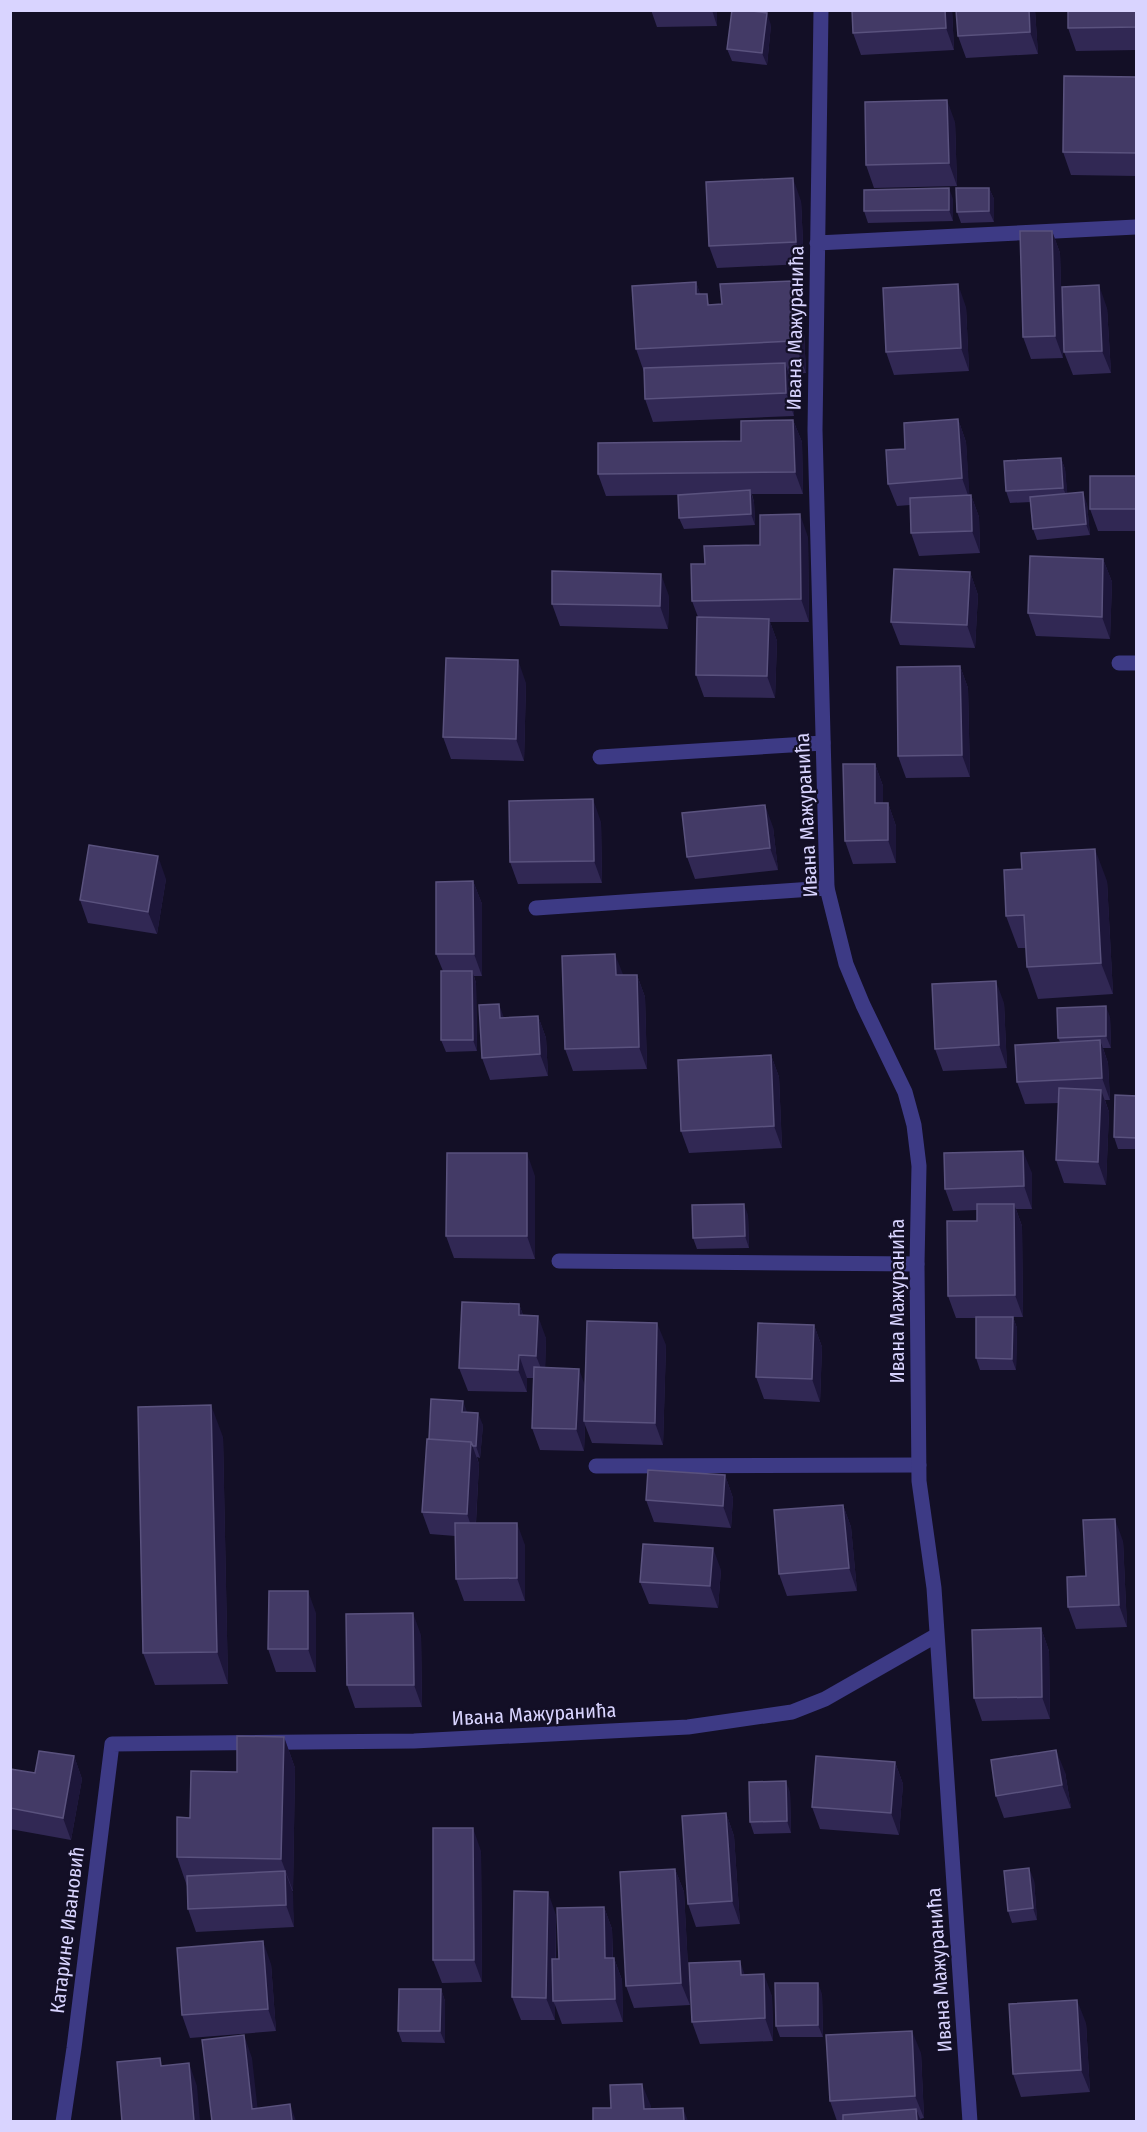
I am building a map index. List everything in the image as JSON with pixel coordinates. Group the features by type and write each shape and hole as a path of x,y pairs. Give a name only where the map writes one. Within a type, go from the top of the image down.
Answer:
{"street":[{"name":"Ивана Мажуранића","path":"821,10 815,430 827,888 846,964 905,1092 914,1125 919,1166 917,1264 919,1481 934,1588 970,2121"},
{"path":"817,243 1137,227"},
{"path":"1119,663 1137,663"},
{"path":"600,757 823,743"},
{"path":"536,908 827,888"},
{"path":"559,1261 917,1264"},
{"path":"596,1466 919,1466"},
{"name":"Ивана Мажуранића","path":"112,1744 414,1741 688,1727 792,1712 825,1699 937,1635"},
{"name":"Катарине Ивановић","path":"63,2121 112,1744"}],"building":[{"path":"732,10 767,13 762,53 727,49"},
{"path":"852,10 945,10 946,28 853,33"},
{"path":"956,10 1029,10 1030,32 958,36"},
{"path":"1068,10 1137,10 1137,27 1068,28"},
{"path":"1064,76 1137,77 1137,153 1063,152"},
{"path":"947,100 949,163 866,165 865,102"},
{"path":"793,178 796,242 709,246 706,182"},
{"path":"949,188 949,210 864,211 864,190"},
{"path":"956,188 989,188 989,211 957,212"},
{"path":"1020,231 1052,231 1055,336 1023,337"},
{"path":"792,281 794,341 636,349 632,286 696,282 696,294 707,294 708,305 722,304 720,284"},
{"path":"958,284 961,348 886,352 883,288"},
{"path":"1099,285 1102,351 1064,352 1062,287"},
{"path":"785,363 786,393 645,399 644,368"},
{"path":"958,419 962,478 888,484 886,450 905,449 904,423"},
{"path":"793,420 795,472 598,474 598,443 741,441 741,421"},
{"path":"1061,458 1063,488 1006,491 1004,461"},
{"path":"1090,476 1137,476 1137,509 1090,509"},
{"path":"750,490 751,514 679,518 678,495"},
{"path":"1083,492 1086,524 1033,529 1030,497"},
{"path":"971,495 972,531 911,533 910,498"},
{"path":"800,514 801,599 692,601 691,564 705,564 704,546 760,545 760,515"},
{"path":"1030,556 1103,559 1102,617 1028,613"},
{"path":"894,569 970,572 967,625 891,622"},
{"path":"552,571 661,574 660,606 552,604"},
{"path":"697,617 769,619 767,676 696,675"},
{"path":"446,658 518,660 516,739 443,737"},
{"path":"960,666 962,755 898,756 897,667"},
{"path":"843,764 875,764 875,803 888,803 888,840 845,841"},
{"path":"593,799 594,861 510,862 509,801"},
{"path":"765,805 770,848 687,857 682,813"},
{"path":"89,845 158,856 148,912 80,900"},
{"path":"1095,849 1101,963 1027,967 1024,915 1006,916 1004,870 1022,869 1021,853"},
{"path":"473,881 474,954 436,954 436,882"},
{"path":"615,954 616,975 637,975 639,1047 565,1049 562,956"},
{"path":"441,971 472,971 473,1040 441,1040"},
{"path":"996,981 999,1045 935,1049 932,984"},
{"path":"499,1004 500,1018 538,1016 540,1054 482,1058 479,1005"},
{"path":"1106,1006 1106,1036 1058,1038 1057,1008"},
{"path":"1100,1040 1102,1078 1017,1082 1015,1045"},
{"path":"771,1055 774,1126 681,1131 678,1060"},
{"path":"1059,1088 1101,1090 1098,1162 1056,1160"},
{"path":"1115,1095 1137,1096 1137,1138 1114,1137"},
{"path":"1023,1151 1024,1186 945,1189 944,1153"},
{"path":"447,1153 527,1153 527,1236 446,1236"},
{"path":"744,1204 745,1236 693,1238 692,1205"},
{"path":"977,1204 1014,1204 1015,1295 948,1296 947,1221 977,1221"},
{"path":"462,1302 519,1304 519,1315 538,1316 536,1356 519,1355 518,1370 459,1368"},
{"path":"976,1317 1013,1317 1012,1359 976,1358"},
{"path":"587,1321 657,1323 655,1423 584,1421"},
{"path":"758,1323 814,1325 812,1379 756,1377"},
{"path":"534,1367 579,1369 576,1429 532,1428"},
{"path":"431,1399 463,1401 462,1412 478,1413 476,1446 473,1446 471,1442 429,1439"},
{"path":"211,1405 217,1652 143,1653 138,1407"},
{"path":"427,1439 471,1442 467,1514 422,1512"},
{"path":"648,1470 725,1475 723,1506 646,1500"},
{"path":"843,1505 849,1568 779,1574 774,1510"},
{"path":"1115,1519 1119,1605 1068,1607 1067,1577 1086,1576 1083,1520"},
{"path":"455,1523 517,1523 517,1578 456,1579"},
{"path":"643,1544 713,1548 710,1586 640,1582"},
{"path":"269,1591 308,1591 308,1649 268,1649"},
{"path":"413,1613 414,1685 347,1685 346,1614"},
{"path":"1041,1628 1042,1697 974,1698 972,1630"},
{"path":"237,1736 284,1737 281,1859 177,1857 177,1817 190,1818 191,1771 237,1772"},
{"path":"1056,1750 1062,1785 996,1796 991,1760"},
{"path":"39,1751 74,1756 63,1818 10,1808 10,1769 35,1773"},
{"path":"816,1756 895,1762 891,1813 812,1807"},
{"path":"786,1781 787,1821 750,1822 749,1782"},
{"path":"726,1813 732,1901 688,1904 682,1816"},
{"path":"433,1828 473,1828 474,1960 433,1960"},
{"path":"1029,1868 1033,1908 1008,1911 1004,1871"},
{"path":"675,1869 681,1983 626,1986 620,1872"},
{"path":"285,1871 286,1905 188,1909 187,1876"},
{"path":"514,1891 548,1892 546,1998 512,1997"},
{"path":"604,1907 605,1958 614,1958 615,1999 553,2001 552,1959 559,1959 557,1908"},
{"path":"263,1941 268,2009 182,2015 177,1948"},
{"path":"740,1961 741,1975 764,1974 765,2018 692,2022 689,1963"},
{"path":"775,1983 818,1983 818,2025 776,2026"},
{"path":"399,1989 441,1989 440,2031 398,2031"},
{"path":"1077,2000 1081,2070 1013,2074 1009,2004"},
{"path":"912,2031 915,2096 830,2101 826,2035"},
{"path":"244,2035 252,2109 290,2104 292,2121 212,2121 202,2040"},
{"path":"160,2058 161,2066 189,2063 194,2121 122,2121 117,2062"},
{"path":"642,2084 644,2109 683,2108 684,2121 593,2121 593,2108 611,2108 610,2085"},
{"path":"916,2109 917,2121 843,2121 843,2115"}]}
